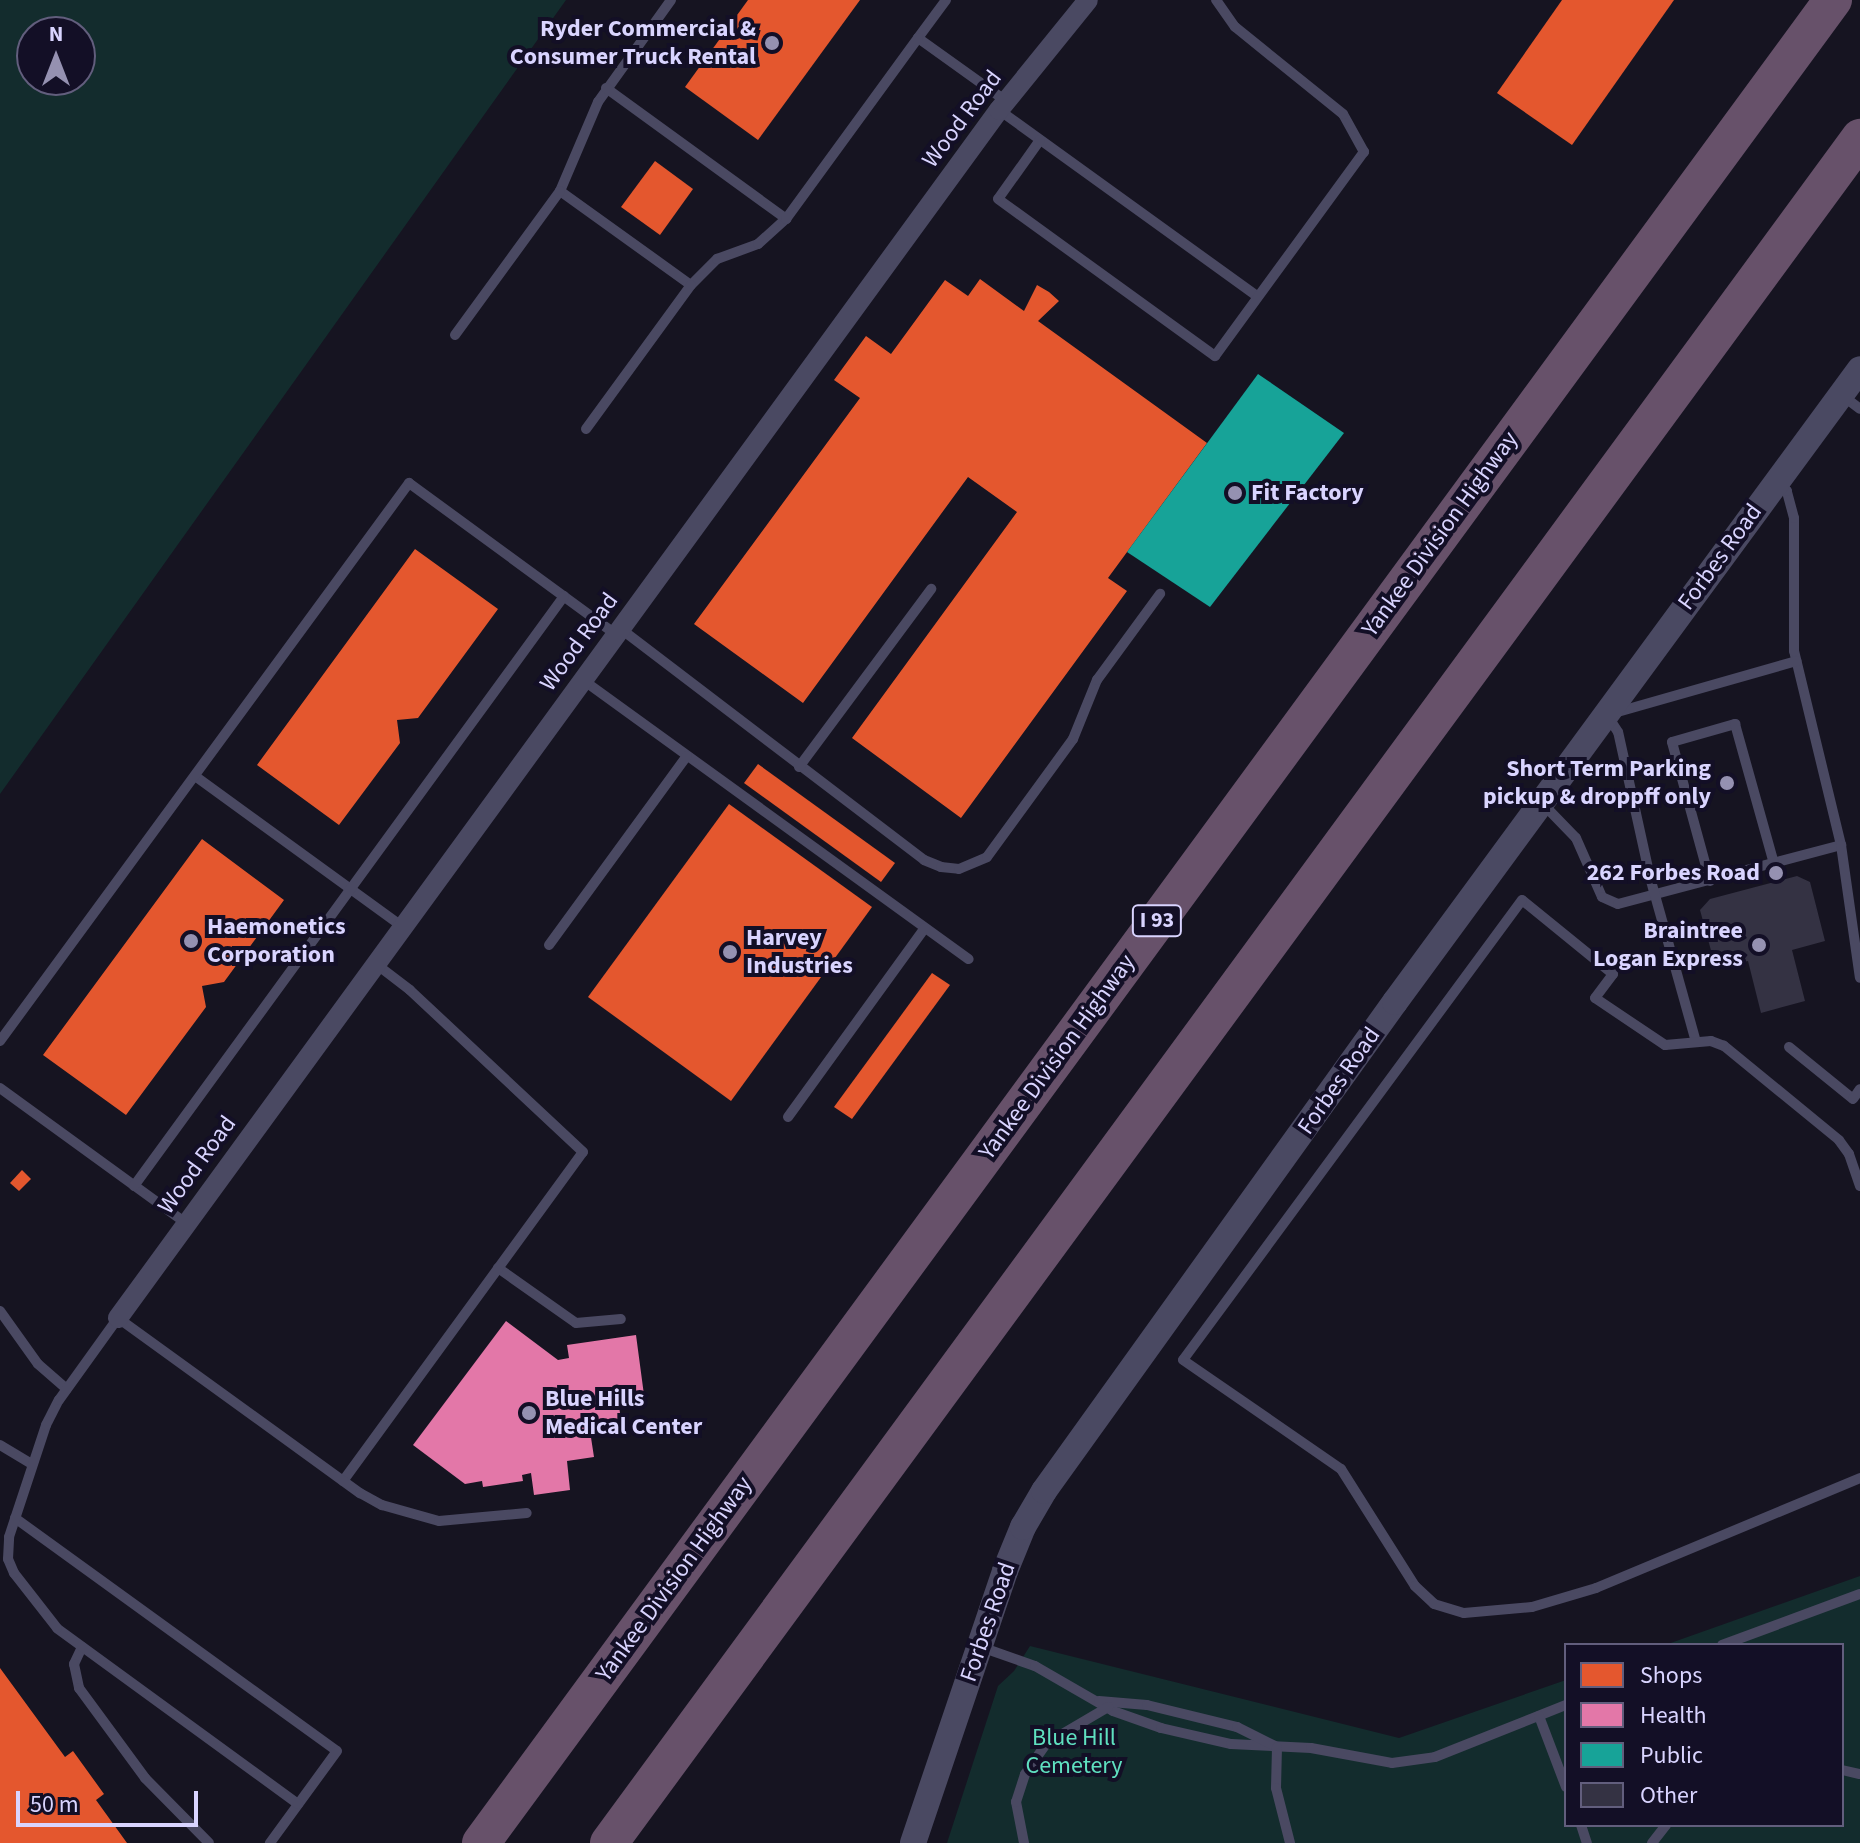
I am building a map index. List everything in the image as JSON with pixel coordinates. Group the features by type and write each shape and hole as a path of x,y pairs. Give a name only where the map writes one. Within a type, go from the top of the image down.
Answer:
{"highway":[{"name":"Yankee Division Highway","path":"481,1843 1833,0"},
{"path":"609,1843 1860,138"}],"street":[{"name":"Wood Road","path":"118,1318 1002,105 1088,0"},
{"name":"Forbes Road","path":"913,1843 979,1646 1023,1527 1055,1475 1775,481 1850,402 1860,369"}],"lane":[{"path":"455,335 560,191 591,115 606,88 671,0"},
{"path":"586,429 691,285 717,259 758,244 786,219 946,0"},
{"path":"1040,140 998,199 1215,356 1364,152 1343,114 1235,27 1216,0"},
{"path":"918,38 1002,105 1040,140 1258,297"},
{"path":"606,88 786,219"},
{"path":"560,191 691,285"},
{"path":"1775,481 1787,491 1794,518 1793,628 1796,661 1841,845 1860,978"},
{"path":"0,1041 409,483 564,596 619,632 929,863 953,869 972,866 987,857 1073,739 1097,680 1160,594"},
{"path":"799,767 931,589"},
{"path":"134,1186 564,596"},
{"path":"1696,1042 1655,896 1618,732 1607,715 1796,661"},
{"path":"583,680 969,959"},
{"path":"1710,881 1672,742 1722,727 1735,724 1774,864"},
{"path":"549,945 687,756"},
{"path":"195,776 403,927"},
{"path":"1542,803 1576,838 1602,897 1618,904 1841,845"},
{"path":"1860,1186 1858,1174 1839,1140 1724,1046 1711,1041 1675,1046 1655,1041 1595,998 1613,974 1522,900 1183,1360 1341,1469 1415,1586 1434,1604 1464,1613 1532,1607 1596,1588 1860,1478"},
{"path":"788,1117 925,928"},
{"path":"343,1481 583,1152 410,990 376,964"},
{"path":"1789,1047 1853,1099 1860,1089"},
{"path":"0,1088 187,1224"},
{"path":"498,1268 576,1323 621,1319"},
{"path":"0,1311 38,1364 67,1389"},
{"path":"298,1804 50,1621 14,1573 8,1559 7,1543 46,1425 67,1389 118,1318 343,1481 382,1505 424,1519 455,1521 527,1513"},
{"path":"0,1445 32,1464"},
{"path":"15,1518 337,1751 270,1843"},
{"path":"1727,1643 1860,1594"},
{"path":"979,1646 1035,1666 1108,1707 1161,1728 1239,1745 1311,1748 1378,1762 1406,1763 1435,1757 1564,1706"},
{"path":"82,1647 74,1664 79,1688 145,1778 209,1843"},
{"path":"1096,1701 1147,1705 1237,1727 1277,1747"},
{"path":"1024,1843 1016,1802 1025,1774 1047,1743 1108,1707"},
{"path":"1539,1716 1564,1782"},
{"path":"1277,1747 1276,1788 1290,1843"},
{"path":"1652,1843 1664,1827"}],"green space":[{"path":"0,0 566,0 0,794"},
{"name":"Blue Hill Cemetery","path":"1860,1576 1860,1843 947,1843 998,1686 1014,1671 1030,1646 1399,1738 1564,1681 1564,1827 1844,1827 1844,1643 1671,1643"}],"building: Shops":[{"name":"Ryder Commercial & Consumer Truck Rental","path":"748,0 860,0 758,140 685,87"},
{"path":"1562,0 1674,0 1572,145 1497,93"},
{"path":"655,161 693,189 660,235 621,207"},
{"path":"980,279 1024,311 1037,285 1049,292 1059,301 1038,321 1207,443 1108,578 1127,591 961,818 852,738 1017,512 968,477 803,703 694,624 860,398 834,380 866,336 891,354 945,280 968,296"},
{"path":"415,549 498,609 418,718 397,720 400,743 339,825 257,765"},
{"path":"758,764 895,863 881,882 744,783"},
{"name":"Harvey Industries","path":"729,804 872,907 731,1101 588,997"},
{"name":"Haemonetics Corporation","path":"202,839 284,900 224,982 202,986 206,1007 126,1115 43,1055"},
{"path":"932,973 950,985 852,1119 834,1107"},
{"path":"22,1170 31,1179 19,1191 10,1183"},
{"path":"0,1668 65,1757 73,1751 104,1794 96,1800 127,1843 0,1843"}],"building: Health":[{"name":"Blue Hills Medical Center","path":"506,1321 558,1360 569,1358 567,1345 636,1335 644,1395 618,1399 622,1427 590,1431 594,1457 567,1461 570,1490 534,1495 531,1473 522,1475 523,1481 483,1487 482,1481 465,1484 413,1445"}],"building: Public":[{"name":"Fit Factory","path":"1258,374 1344,433 1210,607 1127,552"}],"building: Other":[{"name":"Braintree Logan Express","path":"1797,876 1810,882 1825,941 1792,950 1805,1001 1761,1013 1748,961 1716,969 1700,910 1710,899"}],"place":[{"name":"Ryder Commercial & Consumer Truck Rental","path":"772,43"},
{"name":"Fit Factory","path":"1235,493"},
{"name":"Short Term Parking pickup & droppff only","path":"1727,783"},
{"name":"262 Forbes Road","path":"1776,873"},
{"name":"Haemonetics Corporation","path":"191,941"},
{"name":"Braintree Logan Express","path":"1759,945"},
{"name":"Harvey Industries","path":"730,952"},
{"name":"Blue Hills Medical Center","path":"529,1413"}]}
